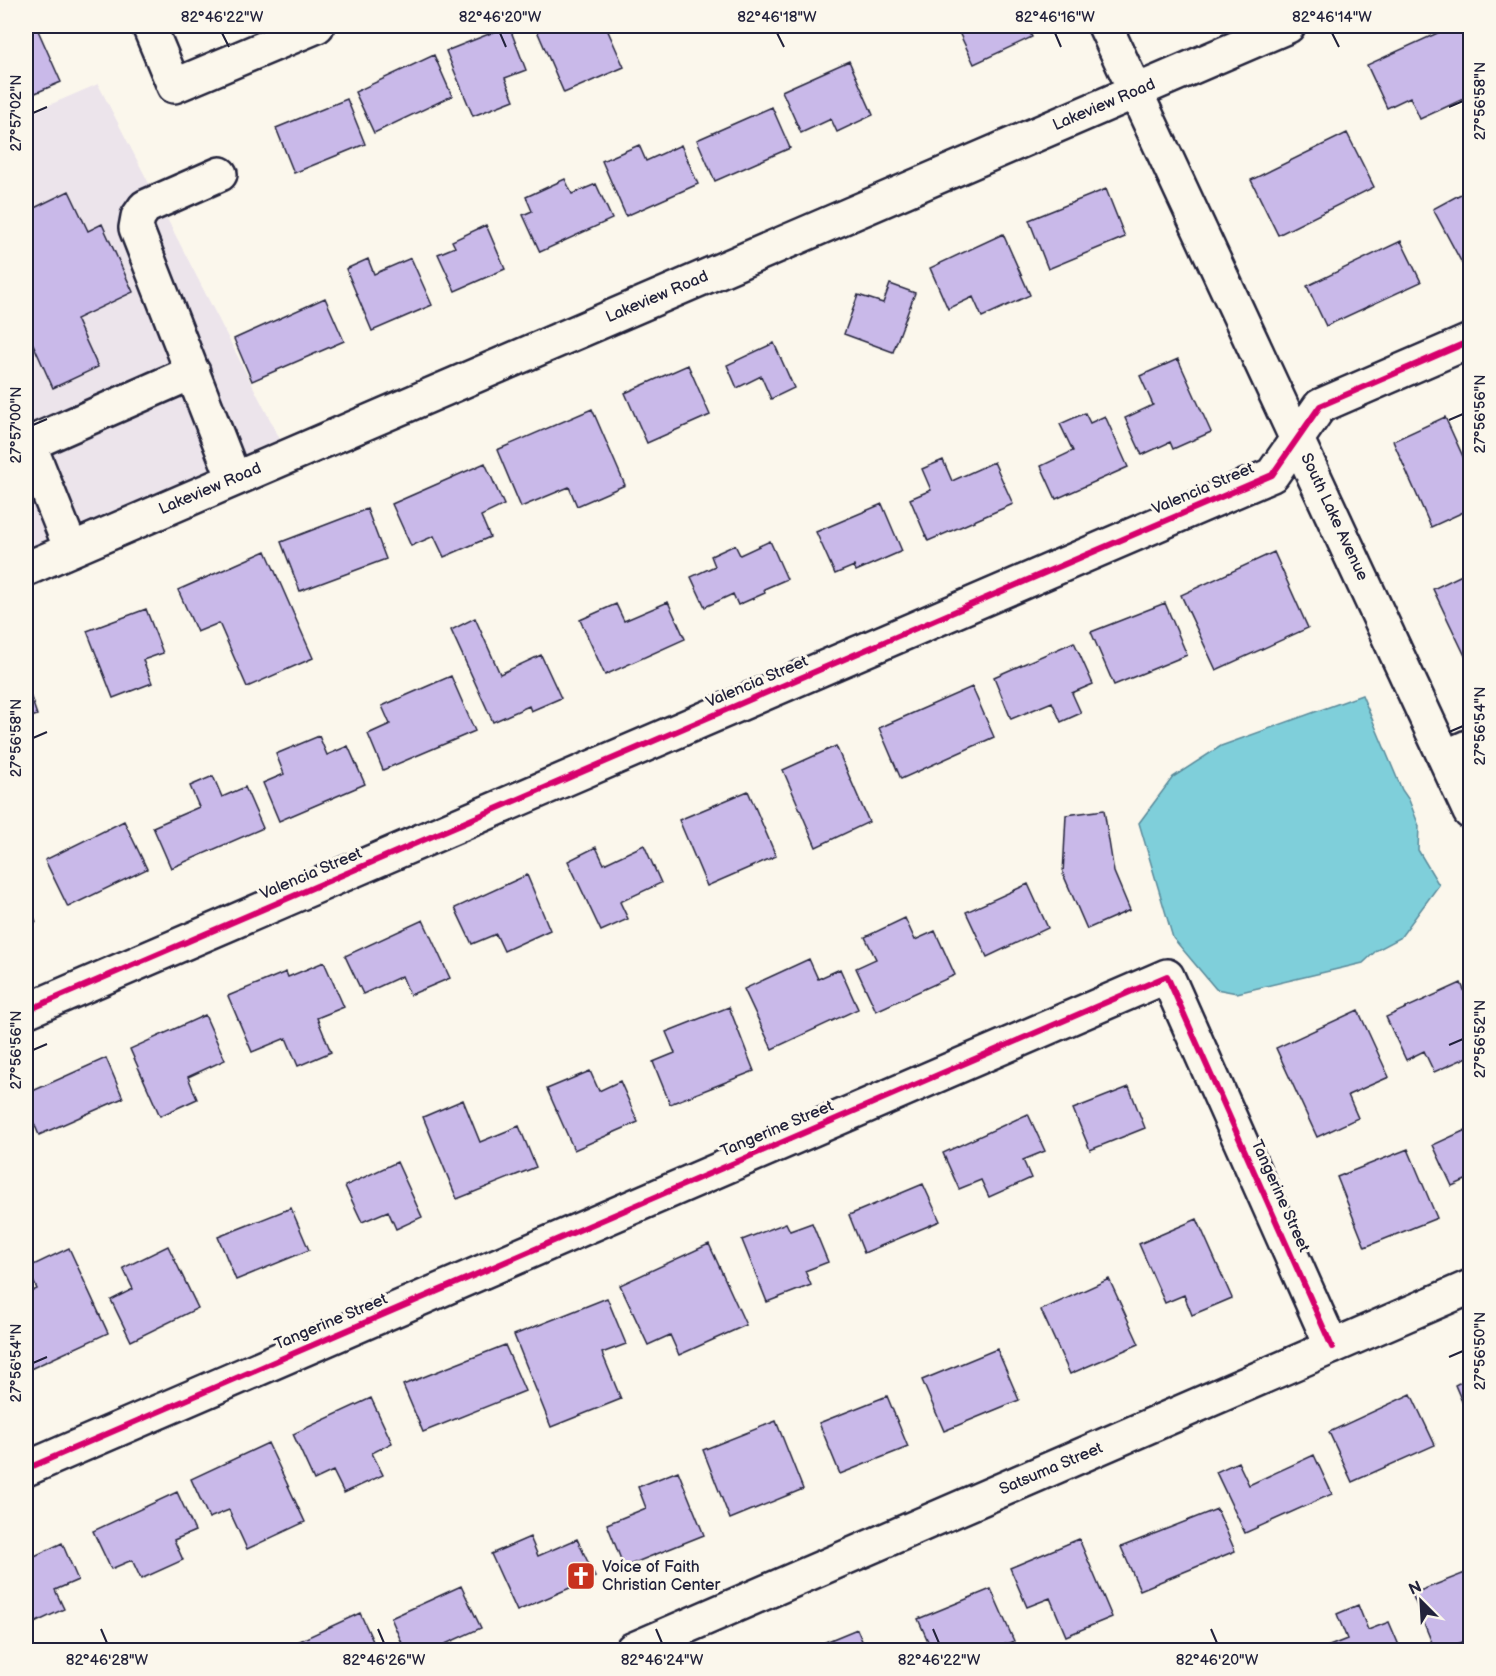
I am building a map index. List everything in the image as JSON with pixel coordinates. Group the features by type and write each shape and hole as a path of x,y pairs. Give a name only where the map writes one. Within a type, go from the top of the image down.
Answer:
{"street":[{"path":"149,26 174,86 317,26"},
{"name":"South Lake Avenue","path":"1106,26 1298,439 1458,751 1470,812"},
{"name":"Lakeview Road","path":"26,569 1288,26"},
{"path":"220,174 145,207 138,217 136,228 234,479"},
{"name":"Valencia Street","path":"26,1011 1272,475 1320,406 1470,341"},
{"path":"71,549 27,444 193,372"},
{"name":"Tangerine Street","path":"26,1469 1167,976 1332,1347"},
{"name":"Satsuma Street","path":"632,1650 1470,1287"}],"shaded area":[{"path":"98,84 280,439 26,549 26,115"}],"water":[{"path":"1362,695 1419,826 1418,850 1439,885 1400,938 1377,950 1363,963 1237,993 1216,989 1173,938 1139,823 1173,777 1221,746"}],"building":[{"path":"26,26 36,26 61,82 26,97"},
{"path":"509,26 526,70 505,78 514,100 473,116 446,51"},
{"path":"535,26 615,26 607,29 624,67 564,93"},
{"path":"956,26 1026,26 1032,37 974,64"},
{"path":"1453,26 1459,26 1470,50 1470,96 1420,119 1410,97 1387,108 1367,65"},
{"path":"434,55 452,96 374,133 355,92"},
{"path":"849,61 873,115 837,132 831,119 801,133 782,91"},
{"path":"347,99 365,144 294,173 276,128"},
{"path":"772,107 790,148 715,181 697,140"},
{"path":"1347,133 1374,187 1278,235 1251,180"},
{"path":"639,145 646,161 681,145 698,184 626,216 602,161"},
{"path":"565,179 572,194 596,184 612,219 540,252 523,215 532,211 526,197"},
{"path":"1106,189 1125,237 1048,269 1029,220"},
{"path":"1470,189 1470,261 1463,265 1433,209"},
{"path":"69,191 88,231 102,224 133,292 76,319 98,367 53,388 33,344 26,348 26,212"},
{"path":"486,225 505,269 455,291 438,254 455,247 452,241"},
{"path":"1003,234 1030,295 982,317 973,297 948,309 930,268"},
{"path":"1401,241 1421,282 1326,326 1307,286"},
{"path":"411,258 432,305 372,331 346,269 368,259 374,274"},
{"path":"890,284 915,293 893,352 844,334 858,295 883,303"},
{"path":"325,298 344,341 252,381 234,339"},
{"path":"774,343 794,388 771,399 761,376 737,388 727,365"},
{"path":"1178,359 1211,432 1173,449 1170,442 1142,455 1125,418 1153,405 1140,376"},
{"path":"688,365 710,415 647,443 625,393"},
{"path":"592,409 625,485 577,506 569,487 521,507 497,450"},
{"path":"1085,413 1090,423 1105,416 1128,467 1056,499 1041,466 1073,451 1060,424"},
{"path":"1445,417 1470,472 1470,509 1431,527 1393,441"},
{"path":"943,460 952,481 994,462 1013,504 928,541 910,499 931,490 922,469"},
{"path":"485,463 504,505 481,516 490,537 444,557 434,536 411,546 392,504"},
{"path":"882,504 902,551 856,571 854,566 835,574 816,532"},
{"path":"367,509 386,559 300,591 281,542"},
{"path":"770,541 787,579 764,589 765,593 738,605 733,594 705,607 691,577 715,566 711,556 735,545 740,555"},
{"path":"266,551 313,658 247,687 219,623 197,632 178,590"},
{"path":"1274,552 1308,628 1216,670 1181,595"},
{"path":"1470,571 1470,658 1467,660 1433,589"},
{"path":"668,602 685,639 605,675 580,620 616,604 624,621"},
{"path":"1165,603 1187,655 1114,685 1091,632"},
{"path":"146,609 163,653 143,660 152,683 113,698 87,631"},
{"path":"475,618 500,674 541,655 561,698 531,711 529,706 493,722 451,630"},
{"path":"1074,642 1093,684 1072,693 1081,713 1061,722 1052,702 1011,719 994,677"},
{"path":"451,676 475,731 383,770 368,734 390,724 382,706"},
{"path":"26,683 37,715 26,719"},
{"path":"972,687 994,737 901,779 879,728"},
{"path":"319,736 327,755 348,746 365,784 279,821 263,783 284,774 276,754"},
{"path":"836,746 869,822 816,847 783,770"},
{"path":"213,776 222,797 245,787 263,828 171,868 153,827 199,807 190,786"},
{"path":"748,791 776,856 707,886 679,820"},
{"path":"1104,810 1114,872 1130,910 1087,929 1063,874 1066,815"},
{"path":"124,821 147,869 68,907 45,860"},
{"path":"644,845 661,883 620,902 628,919 601,931 568,861 596,847 604,864"},
{"path":"527,875 550,930 504,951 496,934 472,944 455,908"},
{"path":"1028,884 1048,928 987,957 966,912"},
{"path":"26,898 36,922 26,927"},
{"path":"905,918 915,940 935,931 955,975 876,1011 856,968 876,959 865,937"},
{"path":"423,920 450,978 410,995 402,976 363,994 345,956"},
{"path":"809,959 818,979 840,969 858,1009 772,1049 744,989"},
{"path":"324,962 344,1007 317,1018 331,1052 298,1066 286,1038 252,1052 228,996 286,972 288,977"},
{"path":"1461,983 1470,1004 1470,1056 1434,1072 1424,1051 1406,1060 1386,1017"},
{"path":"729,1007 754,1071 670,1104 653,1062 675,1053 666,1032"},
{"path":"1358,1010 1389,1077 1348,1095 1358,1118 1317,1137 1276,1048"},
{"path":"205,1015 225,1060 188,1077 197,1099 160,1116 130,1049"},
{"path":"106,1058 123,1098 39,1135 26,1105 26,1094"},
{"path":"590,1071 599,1091 620,1081 638,1122 574,1150 547,1089"},
{"path":"1129,1087 1145,1128 1090,1150 1073,1109"},
{"path":"463,1100 480,1142 519,1126 536,1167 457,1199 423,1117"},
{"path":"1028,1114 1045,1151 1023,1160 1031,1178 989,1197 981,1180 959,1189 943,1153"},
{"path":"1470,1128 1470,1178 1452,1186 1433,1145"},
{"path":"1408,1149 1437,1218 1365,1247 1337,1177"},
{"path":"397,1162 422,1217 396,1229 388,1211 362,1222 345,1186"},
{"path":"923,1184 940,1221 864,1253 849,1215"},
{"path":"291,1208 309,1250 236,1280 218,1237"},
{"path":"1197,1219 1232,1298 1192,1315 1184,1295 1165,1303 1139,1244"},
{"path":"786,1223 790,1231 812,1223 828,1262 805,1271 811,1285 767,1302 742,1240"},
{"path":"709,1244 746,1325 679,1355 670,1335 648,1345 620,1285"},
{"path":"168,1246 198,1308 131,1341 111,1300 133,1289 123,1268"},
{"path":"69,1248 108,1333 26,1371 26,1294 37,1289 27,1268"},
{"path":"1109,1279 1139,1344 1070,1374 1041,1310"},
{"path":"607,1298 626,1344 602,1353 621,1399 551,1427 514,1335"},
{"path":"505,1345 525,1391 423,1432 403,1385"},
{"path":"997,1349 1019,1400 944,1431 922,1380"},
{"path":"1470,1377 1470,1420 1455,1385"},
{"path":"1411,1394 1435,1445 1352,1482 1329,1432"},
{"path":"887,1396 908,1447 840,1474 819,1423"},
{"path":"371,1398 392,1443 372,1453 383,1475 344,1493 333,1471 314,1480 293,1434"},
{"path":"776,1421 803,1489 730,1519 703,1450"},
{"path":"268,1443 305,1522 247,1549 229,1510 209,1518 191,1479"},
{"path":"1314,1455 1332,1494 1245,1533 1216,1472 1238,1462 1249,1485"},
{"path":"678,1471 704,1535 624,1567 607,1524 646,1508 638,1487"},
{"path":"177,1492 195,1531 174,1540 183,1560 141,1579 132,1560 111,1569 93,1531"},
{"path":"1217,1509 1235,1551 1140,1590 1121,1547"},
{"path":"530,1537 538,1556 577,1539 595,1577 517,1611 491,1554"},
{"path":"1079,1539 1112,1617 1066,1636 1050,1598 1027,1607 1010,1568"},
{"path":"62,1543 78,1580 55,1590 64,1609 26,1627 26,1560"},
{"path":"1470,1571 1470,1639 1442,1650 1435,1650 1412,1594"},
{"path":"461,1586 481,1628 432,1650 405,1650 391,1618"},
{"path":"991,1589 1014,1641 990,1650 932,1650 918,1619"},
{"path":"1358,1605 1368,1630 1389,1622 1401,1650 1319,1650 1347,1639 1337,1614"},
{"path":"360,1613 377,1650 296,1650 293,1644"},
{"path":"857,1629 866,1650 806,1650"}],"cycle path":[{"path":"26,1011 1272,475 1320,406 1470,341"},
{"path":"26,1469 1167,976 1332,1347"}],"place":[{"name":"Voice of Faith Christian Center","path":"581,1576"}]}
